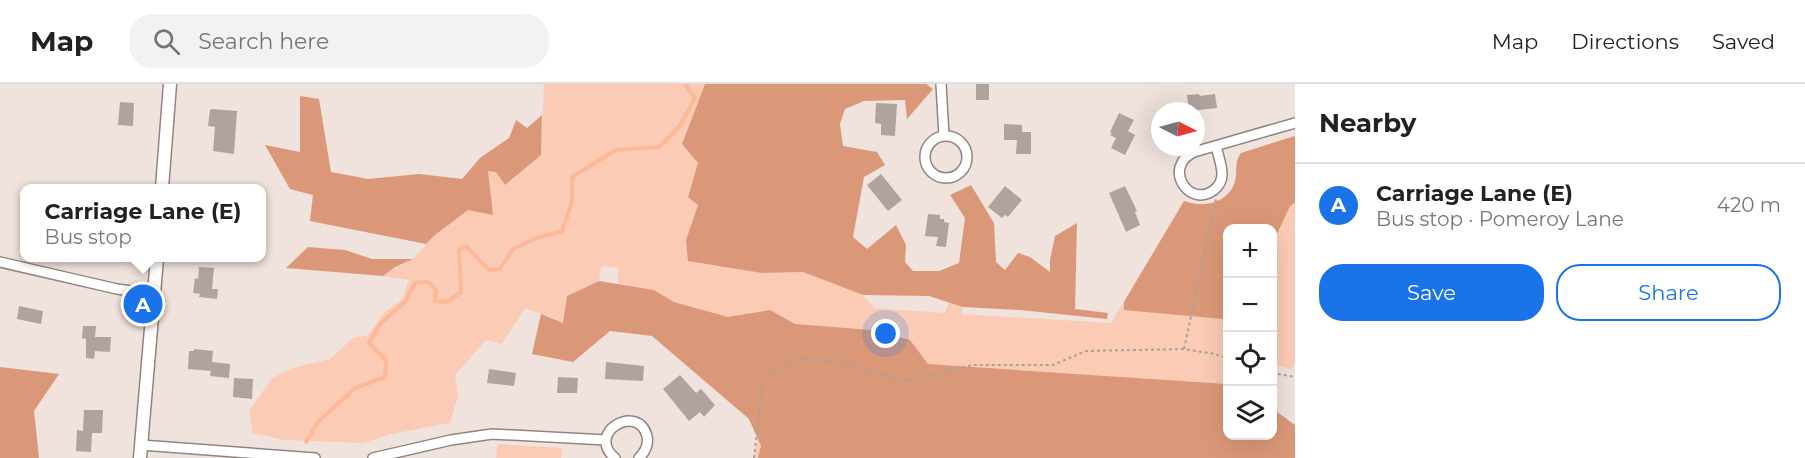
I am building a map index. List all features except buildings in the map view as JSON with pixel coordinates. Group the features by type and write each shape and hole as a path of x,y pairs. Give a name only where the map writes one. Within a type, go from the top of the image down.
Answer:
{"street":[{"path":"162,184 170,84"},
{"path":"941,84 944,136"},
{"path":"1216,146 1222,170 1220,182 1213,190 1198,194 1185,188 1179,174 1180,166 1187,156 1216,146 1295,123"},
{"path":"944,136 957,139 963,144 966,153 962,170 947,178 931,172 927,167 925,157 927,147 932,141 944,136"},
{"path":"0,262 117,289 154,294"},
{"path":"157,262 141,452 315,458"},
{"path":"615,458 609,452 606,440 611,429 617,423 625,421 637,424 646,433 646,449 639,458"},
{"path":"373,458 451,440 492,434 606,440"}],"path":[{"path":"1184,349 1220,182"},
{"path":"754,458 763,382 770,373 796,359 836,361 904,381 974,365 1053,365 1086,351 1184,349 1223,357"},
{"path":"1277,374 1295,377"}],"shaded area":[{"path":"544,84 705,84 682,144 698,163 688,197 698,205 686,240 762,273 803,272 863,295 874,308 945,313 949,302 963,307 961,314 1111,323 1184,201 1201,204 1224,197 1234,185 1237,161 1241,153 1295,136 1295,362 1292,370 1277,364 1277,224 1223,224 1223,384 791,355 771,458 754,458 783,317 770,310 728,317 674,302 654,290 618,285 618,268 601,266 599,281 567,296 564,323 525,308 502,344 486,340 455,375 458,396 450,423 391,434 363,443 285,440 253,433 249,411 272,378 296,367 330,359 353,338 368,335 384,313 403,298 410,280 383,276 395,267 413,259 435,235 468,210 493,215 487,171 496,171 505,185 541,155"},
{"path":"705,84 926,84 933,89 907,119 905,100 864,101 845,109 840,124 843,146 877,152 885,165 864,177 853,237 867,249 896,225 906,245 905,262 913,271 939,271 959,263 965,218 950,195 971,185 994,223 996,262 1005,270 1018,253 1030,257 1050,272 1055,236 1077,223 1075,309 1108,313 1107,319 963,307 929,296 863,295 803,272 762,273 688,261 686,240 698,205 688,197 698,163 682,144"},
{"path":"300,96 319,99 331,172 368,179 419,174 462,179 480,158 509,138 516,120 527,128 542,115 541,155 505,185 496,172 488,171 493,215 468,210 426,244 310,221 313,195 290,189 265,145 300,152"},
{"path":"1295,136 1295,203 1290,206 1277,234 1277,224 1223,224 1223,318 1124,310 1124,302 1184,201 1209,203 1217,201 1230,192 1234,185 1237,161 1241,153"},
{"path":"308,247 345,250 372,259 413,259 395,267 383,276 286,268"},
{"path":"599,281 654,290 674,302 728,317 770,310 795,324 871,330 910,340 928,364 1223,384 1223,440 1277,440 1277,412 1295,425 1295,458 758,458 761,446 749,419 652,336 610,331 573,362 532,354 541,314 563,323 567,296"},
{"path":"0,367 59,374 34,411 39,458 0,458"},
{"path":"498,444 562,448 561,458 496,458"}],"waterway":[{"path":"306,442 318,422 355,388 385,377 386,360 369,343 380,324 405,302 415,283 428,282 436,290 435,301 447,302 461,292 459,249 466,246 489,270 500,269 513,249 537,238 562,231 572,202 572,177 616,150 659,147 680,126 695,98 685,84"}],"place":[{"name":"Carriage Lane (E)","path":"143,304"}]}
